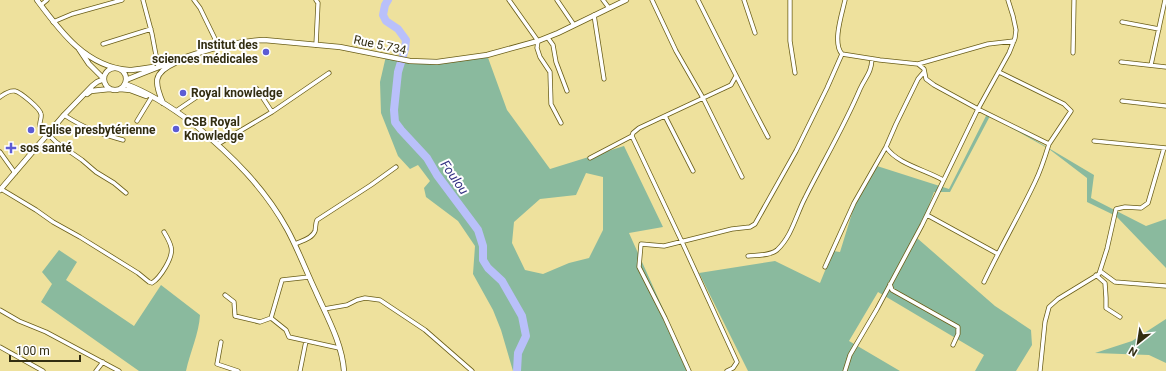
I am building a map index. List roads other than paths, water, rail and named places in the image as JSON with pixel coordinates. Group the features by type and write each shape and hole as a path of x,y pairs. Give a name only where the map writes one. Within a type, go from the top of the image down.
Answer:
{"street":[{"path":"37,0 53,22 79,49 89,64 104,79 107,86 114,90"},
{"path":"41,5 47,0"},
{"path":"53,22 72,14 122,0"},
{"path":"79,49 104,64 118,68 129,70 158,66 151,29 143,0"},
{"path":"194,0 200,8 219,47"},
{"path":"316,0 318,3 316,45"},
{"path":"509,0 538,41 537,48 540,57 550,72 551,104 561,123"},
{"path":"557,0 574,25"},
{"path":"603,0 609,8"},
{"name":"Rue 5.734","path":"125,82 158,66 219,47 264,40 362,50 410,61 437,62 464,59 487,55 548,38 626,0"},
{"path":"652,0 676,51 703,98 742,177"},
{"path":"698,0 768,137"},
{"path":"744,0 755,33"},
{"path":"790,0 790,41 795,73"},
{"path":"842,54 839,49 838,36 845,0"},
{"path":"845,371 850,355 877,309 927,215 978,109 999,72 1014,41 1016,30 1015,23 1008,0"},
{"path":"1073,53 1074,0"},
{"path":"1151,65 1164,0"},
{"path":"594,15 604,79"},
{"path":"1122,22 1159,29"},
{"path":"103,44 151,29"},
{"path":"548,38 553,45 556,62 567,91"},
{"path":"842,54 918,64 988,44 1014,41"},
{"path":"689,371 665,318 639,267 641,244 664,246 732,229 750,227 755,224 792,157 827,88 842,54"},
{"path":"161,102 156,80 160,74 164,69 192,56"},
{"path":"748,256 771,254 785,241 804,200 852,109 860,88 870,71 872,58"},
{"path":"1121,62 1166,66"},
{"path":"918,64 922,67 928,81 978,109 1049,144"},
{"path":"120,89 125,82 125,74 118,68 111,68 104,76 104,79 97,82 64,115 0,189 80,237 152,283 160,276 171,253 171,246 164,232"},
{"path":"825,267 854,203 886,147 918,79 924,72"},
{"path":"984,282 1036,180 1049,144 1071,111 1064,104 999,72"},
{"path":"218,144 272,112 329,73"},
{"path":"590,158 632,136 633,133 639,128 731,85 736,76"},
{"path":"125,82 176,111 218,144 242,167 260,188 286,227 295,244 334,332 344,362 344,371"},
{"path":"80,98 91,91 102,89 120,89 130,90 161,102"},
{"path":"257,89 272,112"},
{"path":"0,97 10,91 20,93 39,109 41,115 40,126 56,142 126,193"},
{"path":"176,111 204,92"},
{"path":"137,121 151,98"},
{"path":"1122,102 1166,106"},
{"path":"64,115 94,132 123,140"},
{"path":"666,116 693,171"},
{"path":"632,136 633,142 682,242 737,362 733,368 727,371"},
{"path":"1040,371 1045,322 1049,307 1058,299 1100,271 1116,209 1125,207 1141,208 1148,203 1165,148 1094,141"},
{"path":"886,147 890,153 896,157 943,180"},
{"path":"0,152 15,173"},
{"path":"295,244 312,235 315,230 317,220 396,168"},
{"path":"927,215 998,254"},
{"path":"1100,271 1115,282 1166,286"},
{"path":"1096,275 1105,283 1106,308 1120,317"},
{"path":"271,318 282,280 309,277"},
{"path":"890,283 892,290 958,327 958,334 953,345"},
{"path":"225,295 234,302 235,316 260,322 271,318"},
{"path":"324,309 347,305 356,300 365,298 380,300 425,330 472,371"},
{"path":"0,310 19,321 46,332 118,371"},
{"path":"271,318 286,330 289,337 339,348"},
{"path":"300,371 306,341"},
{"path":"221,342 217,364 238,371"},
{"path":"0,347 43,371"},
{"path":"96,371 103,362"}],"waterway":[{"name":"Foulou","path":"388,0 385,5 383,15 386,21 398,29 406,40 405,49 398,72 394,110 395,122 427,158 437,175 478,230 483,246 483,260 488,268 502,281 522,316 526,336 518,353 517,371"}],"place":[{"name":"Institut des sciences médicales","path":"266,52"},
{"name":"Royal knowledge","path":"183,93"},
{"name":"CSB Royal Knowledge","path":"176,129"},
{"name":"Eglise presbytérienne","path":"31,130"},
{"name":"sos santé","path":"11,148"}]}
